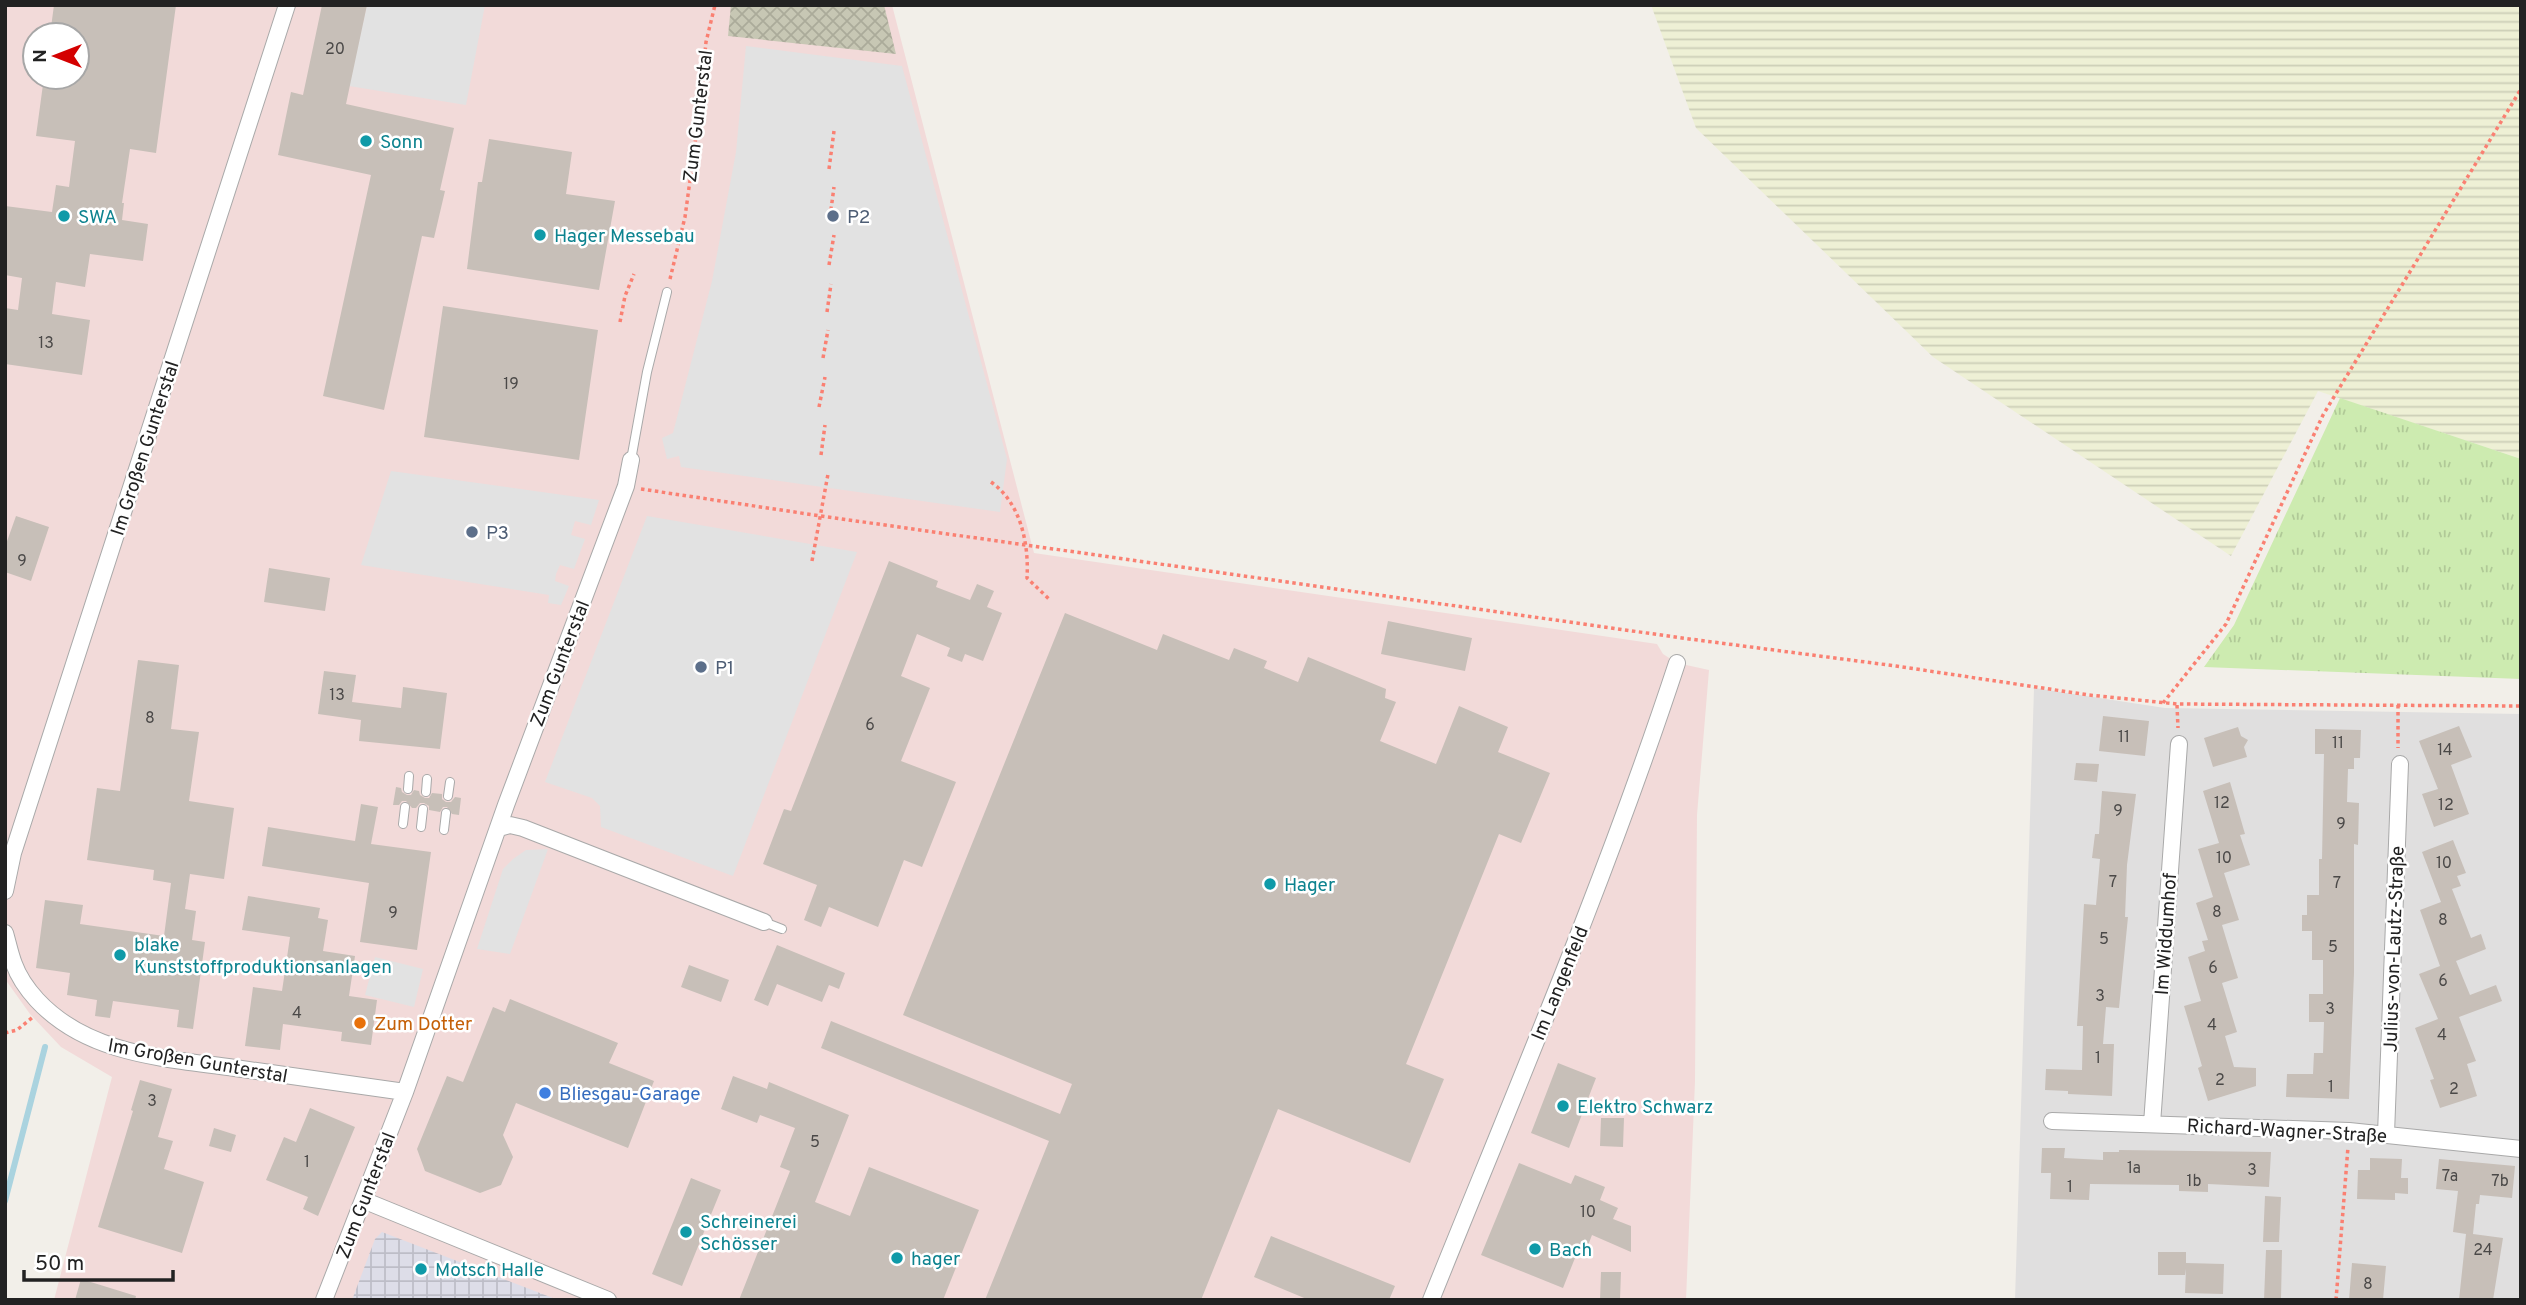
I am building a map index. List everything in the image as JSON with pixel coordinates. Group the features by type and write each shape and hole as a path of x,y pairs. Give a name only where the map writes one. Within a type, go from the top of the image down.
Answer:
{"street":[{"name":"Im Großen Gunterstal","path":"5,891 13,853 287,5"},
{"name":"Zum Gunterstal","path":"324,1300 405,1092 499,828 626,486 631,460"},
{"name":"Im Langenfeld","path":"1431,1300 1595,894 1644,765 1677,663"},
{"name":"Im Widdumhof","path":"2152,1124 2179,744"},
{"name":"Julius-von-Lautz-Straße","path":"2386,1134 2400,764"},
{"path":"499,828 510,825 523,828 764,922"},
{"name":"Im Großen Gunterstal","path":"5,933 14,965 25,986 65,1025 90,1039 119,1049 169,1059 405,1092"},
{"name":"Richard-Wagner-Straße","path":"2052,1121 2349,1131 2521,1149"},
{"path":"363,1200 608,1300"}],"lane":[{"name":"Zum Gunterstal","path":"631,460 647,372 667,292"},
{"path":"408,789 410,776"},
{"path":"426,792 427,779"},
{"path":"448,796 450,782"},
{"path":"403,824 405,807"},
{"path":"421,827 423,809"},
{"path":"444,830 446,813"},
{"path":"764,922 782,929"}],"path":[{"name":"Zum Gunterstal","path":"667,292 685,217 706,42 715,5"},
{"path":"2163,703 2226,624 2323,415 2521,89"},
{"path":"829,169 834,131"},
{"path":"830,217 834,187"},
{"path":"829,265 834,235"},
{"path":"620,322 625,296 634,274"},
{"path":"827,312 831,284"},
{"path":"823,358 828,330"},
{"path":"819,407 825,377"},
{"path":"821,455 825,425"},
{"path":"812,561 828,474"},
{"path":"991,482 1002,490 1016,512 1026,544 1027,579 1050,600"},
{"path":"626,486 821,516 2089,695 2177,704 2521,706"},
{"path":"2177,704 2179,744"},
{"path":"2398,705 2397,741 2400,764"},
{"path":"5,1033 17,1030 44,1007"},
{"path":"2336,1300 2349,1131"}],"shaded area":[{"path":"5,5 892,5 1034,553 1657,644 1663,654 1677,663 1709,670 1697,815 1695,1081 1686,1300 54,1300 112,1077 61,1047 30,1014 5,979"},
{"path":"367,5 485,5 466,105 349,86"},
{"path":"731,5 884,5 896,54 728,36"},
{"path":"1651,5 2521,5 2521,459 2318,391 2231,556 1933,357 1696,128"},
{"name":"P2","path":"746,46 902,66 1007,459 1000,512 681,467 679,456 667,459 662,438 673,433 712,281 736,152"},
{"name":"P3","path":"391,471 599,500 591,525 575,521 571,535 585,539 574,569 560,565 556,574 555,581 569,586 561,605 548,603 549,595 361,565"},
{"name":"P1","path":"647,516 857,552 733,876 601,827 600,806 592,798 545,782"},
{"path":"2034,688 2165,708 2521,714 2521,1300 2015,1300"},
{"path":"548,849 510,954 477,949 503,869 526,850"},
{"name":"Zum Dotter","path":"375,957 423,969 414,1007 365,995"},
{"name":"Motsch Halle","path":"382,1232 558,1300 352,1300 375,1239"}],"green space":[{"path":"2340,398 2521,459 2521,679 2204,667 2234,625"}],"building":[{"path":"54,5 176,5 156,153 130,149 122,203 122,220 148,224 143,261 90,254 85,287 56,282 52,314 90,320 82,375 5,364 5,308 18,310 22,278 5,275 5,206 52,212 56,185 69,187 75,141 36,136 42,91 91,91 91,21 52,21"},
{"path":"322,5 367,5 346,104 454,128 440,190 445,191 434,238 422,236 384,410 323,396 371,175 278,155 291,92 303,95"},
{"name":"Hager Messebau","path":"489,139 572,152 566,194 615,201 599,290 467,269 478,182 482,182"},
{"path":"443,306 598,330 579,460 424,437"},
{"path":"16,516 49,527 31,581 5,572 5,547"},
{"path":"889,561 938,581 936,587 970,600 977,584 994,591 987,607 1002,613 983,661 965,654 962,662 947,656 950,648 917,634 901,676 930,688 901,761 956,782 922,867 904,860 878,927 829,907 821,927 804,920 817,885 763,864 784,809 791,811"},
{"path":"269,568 330,578 325,611 264,602"},
{"path":"1065,613 1157,650 1163,634 1229,660 1234,648 1267,661 1264,668 1298,682 1308,657 1386,689 1385,698 1396,702 1380,741 1436,764 1459,706 1508,727 1498,752 1550,773 1521,843 1499,834 1406,1064 1444,1079 1410,1163 1278,1109 1201,1300 985,1300 1049,1141 821,1048 831,1021 1060,1114 1072,1084 903,1015"},
{"path":"1388,621 1472,638 1465,671 1381,654"},
{"path":"138,660 179,665 171,729 199,732 189,801 234,808 224,879 190,874 185,909 196,911 192,940 205,942 193,1029 177,1027 179,1010 113,1001 110,1018 95,1016 97,1000 67,995 70,973 36,968 45,900 83,905 80,924 164,936 171,883 153,880 154,870 87,860 97,788 120,791"},
{"path":"324,671 356,675 352,702 401,708 403,687 447,693 440,749 359,741 361,720 318,714"},
{"path":"2103,716 2149,721 2145,756 2099,751"},
{"path":"2459,726 2472,757 2451,765 2469,814 2434,827 2422,794 2438,789 2419,741"},
{"path":"2238,727 2241,736 2248,740 2244,747 2247,757 2213,767 2204,738"},
{"path":"2315,729 2361,730 2360,758 2354,758 2354,769 2348,769 2347,802 2359,803 2358,845 2354,844 2354,973 2349,1099 2286,1097 2287,1074 2313,1074 2314,1053 2323,1053 2324,1022 2309,1022 2309,994 2323,994 2323,960 2312,960 2312,931 2302,931 2302,915 2307,915 2307,895 2319,895 2319,859 2322,859 2324,754 2315,754"},
{"path":"2076,763 2099,764 2097,782 2074,780"},
{"path":"2230,782 2245,834 2240,835 2250,865 2224,873 2239,920 2222,925 2238,978 2222,983 2237,1032 2225,1036 2234,1067 2256,1068 2256,1086 2208,1101 2198,1068 2202,1066 2184,1006 2201,1001 2188,957 2205,951 2202,941 2208,940 2196,903 2213,897 2198,849 2219,843 2203,791"},
{"path":"396,787 401,788 407,795 411,795 414,790 419,791 425,798 429,798 432,793 442,794 442,799 446,802 451,802 455,797 461,798 459,815 452,814 447,807 443,807 440,812 429,810 429,806 424,803 420,803 416,808 412,808 406,801 393,805"},
{"path":"2102,791 2136,794 2127,865 2125,917 2128,917 2119,1008 2106,1007 2103,1044 2114,1044 2112,1096 2045,1090 2046,1069 2082,1070 2083,1026 2077,1026 2084,904 2096,905 2100,859 2092,858 2095,834 2099,834"},
{"path":"361,804 378,807 371,844 431,852 417,950 360,942 369,883 262,866 268,827 355,841"},
{"path":"2453,840 2466,873 2457,876 2461,886 2452,889 2471,938 2481,934 2486,949 2456,961 2470,995 2496,985 2502,1001 2459,1017 2476,1061 2467,1064 2477,1096 2440,1108 2430,1080 2434,1079 2415,1028 2438,1019 2419,974 2440,966 2420,910 2441,902 2422,852"},
{"path":"248,896 320,908 318,918 328,920 323,951 355,956 349,996 377,1000 371,1045 341,1041 342,1032 283,1024 280,1050 245,1046 253,987 282,991 290,937 242,930"},
{"path":"777,945 845,973 839,989 829,985 822,1002 777,984 768,1006 754,1000"},
{"path":"689,965 729,980 721,1002 681,987"},
{"name":"Bliesgau-Garage","path":"510,999 618,1043 609,1063 654,1081 628,1148 516,1103 503,1135 513,1157 501,1185 480,1193 425,1171 417,1149 447,1076 463,1082 493,1007 505,1012"},
{"name":"Elektro Schwarz","path":"1558,1063 1596,1078 1569,1148 1531,1133"},
{"path":"733,1076 767,1089 769,1082 849,1115 815,1202 850,1216 869,1167 979,1210 943,1300 739,1300 790,1171 780,1167 795,1128 760,1115 757,1123 721,1109"},
{"path":"140,1080 172,1089 158,1137 173,1141 164,1169 204,1182 182,1253 98,1227"},
{"path":"310,1108 355,1127 318,1216 303,1209 308,1197 266,1180 284,1137 296,1142"},
{"path":"1601,1118 1624,1118 1623,1147 1600,1146"},
{"path":"214,1128 236,1135 231,1152 209,1146"},
{"path":"2042,1148 2065,1148 2064,1158 2103,1160 2103,1152 2119,1150 2271,1152 2269,1187 2208,1184 2208,1192 2179,1191 2179,1185 2090,1184 2089,1200 2050,1199 2051,1173 2041,1173"},
{"path":"2370,1158 2402,1159 2401,1178 2408,1178 2408,1194 2395,1193 2395,1200 2357,1199 2358,1170 2370,1170"},
{"path":"2439,1159 2515,1166 2512,1198 2480,1195 2479,1204 2476,1204 2473,1234 2503,1238 2493,1300 2459,1300 2466,1234 2453,1232 2458,1191 2436,1189"},
{"path":"1519,1163 1571,1184 1575,1175 1605,1187 1600,1200 1618,1208 1613,1219 1631,1226 1631,1252 1592,1235 1584,1256 1577,1253 1563,1288 1481,1255"},
{"name":"Schreinerei Schösser","path":"691,1178 721,1190 682,1286 652,1274"},
{"path":"2265,1196 2281,1197 2279,1242 2263,1242"},
{"path":"1271,1236 1395,1286 1389,1300 1309,1300 1254,1277"},
{"path":"2266,1250 2282,1250 2281,1300 2264,1300"},
{"path":"2158,1252 2186,1252 2186,1263 2224,1264 2223,1294 2185,1293 2186,1269 2185,1275 2158,1275"},
{"path":"2352,1263 2386,1266 2383,1300 2349,1300"},
{"path":"1601,1272 1621,1272 1620,1300 1600,1300"},
{"path":"81,1279 136,1296 135,1300 75,1300"}],"waterway":[{"path":"5,1201 45,1047"}],"place":[{"name":"Sonn","path":"366,141"},
{"name":"SWA","path":"64,216"},
{"name":"P2","path":"833,216"},
{"name":"Hager Messebau","path":"540,235"},
{"name":"P3","path":"472,532"},
{"name":"P1","path":"701,667"},
{"name":"Hager","path":"1270,884"},
{"name":"blake Kunststoffproduktionsanlagen","path":"120,955"},
{"name":"Zum Dotter","path":"360,1023"},
{"name":"Bliesgau-Garage","path":"545,1093"},
{"name":"Elektro Schwarz","path":"1563,1106"},
{"name":"Schreinerei Schösser","path":"686,1232"},
{"name":"Bach","path":"1535,1249"},
{"name":"hager","path":"897,1258"},
{"name":"Motsch Halle","path":"421,1269"}]}
